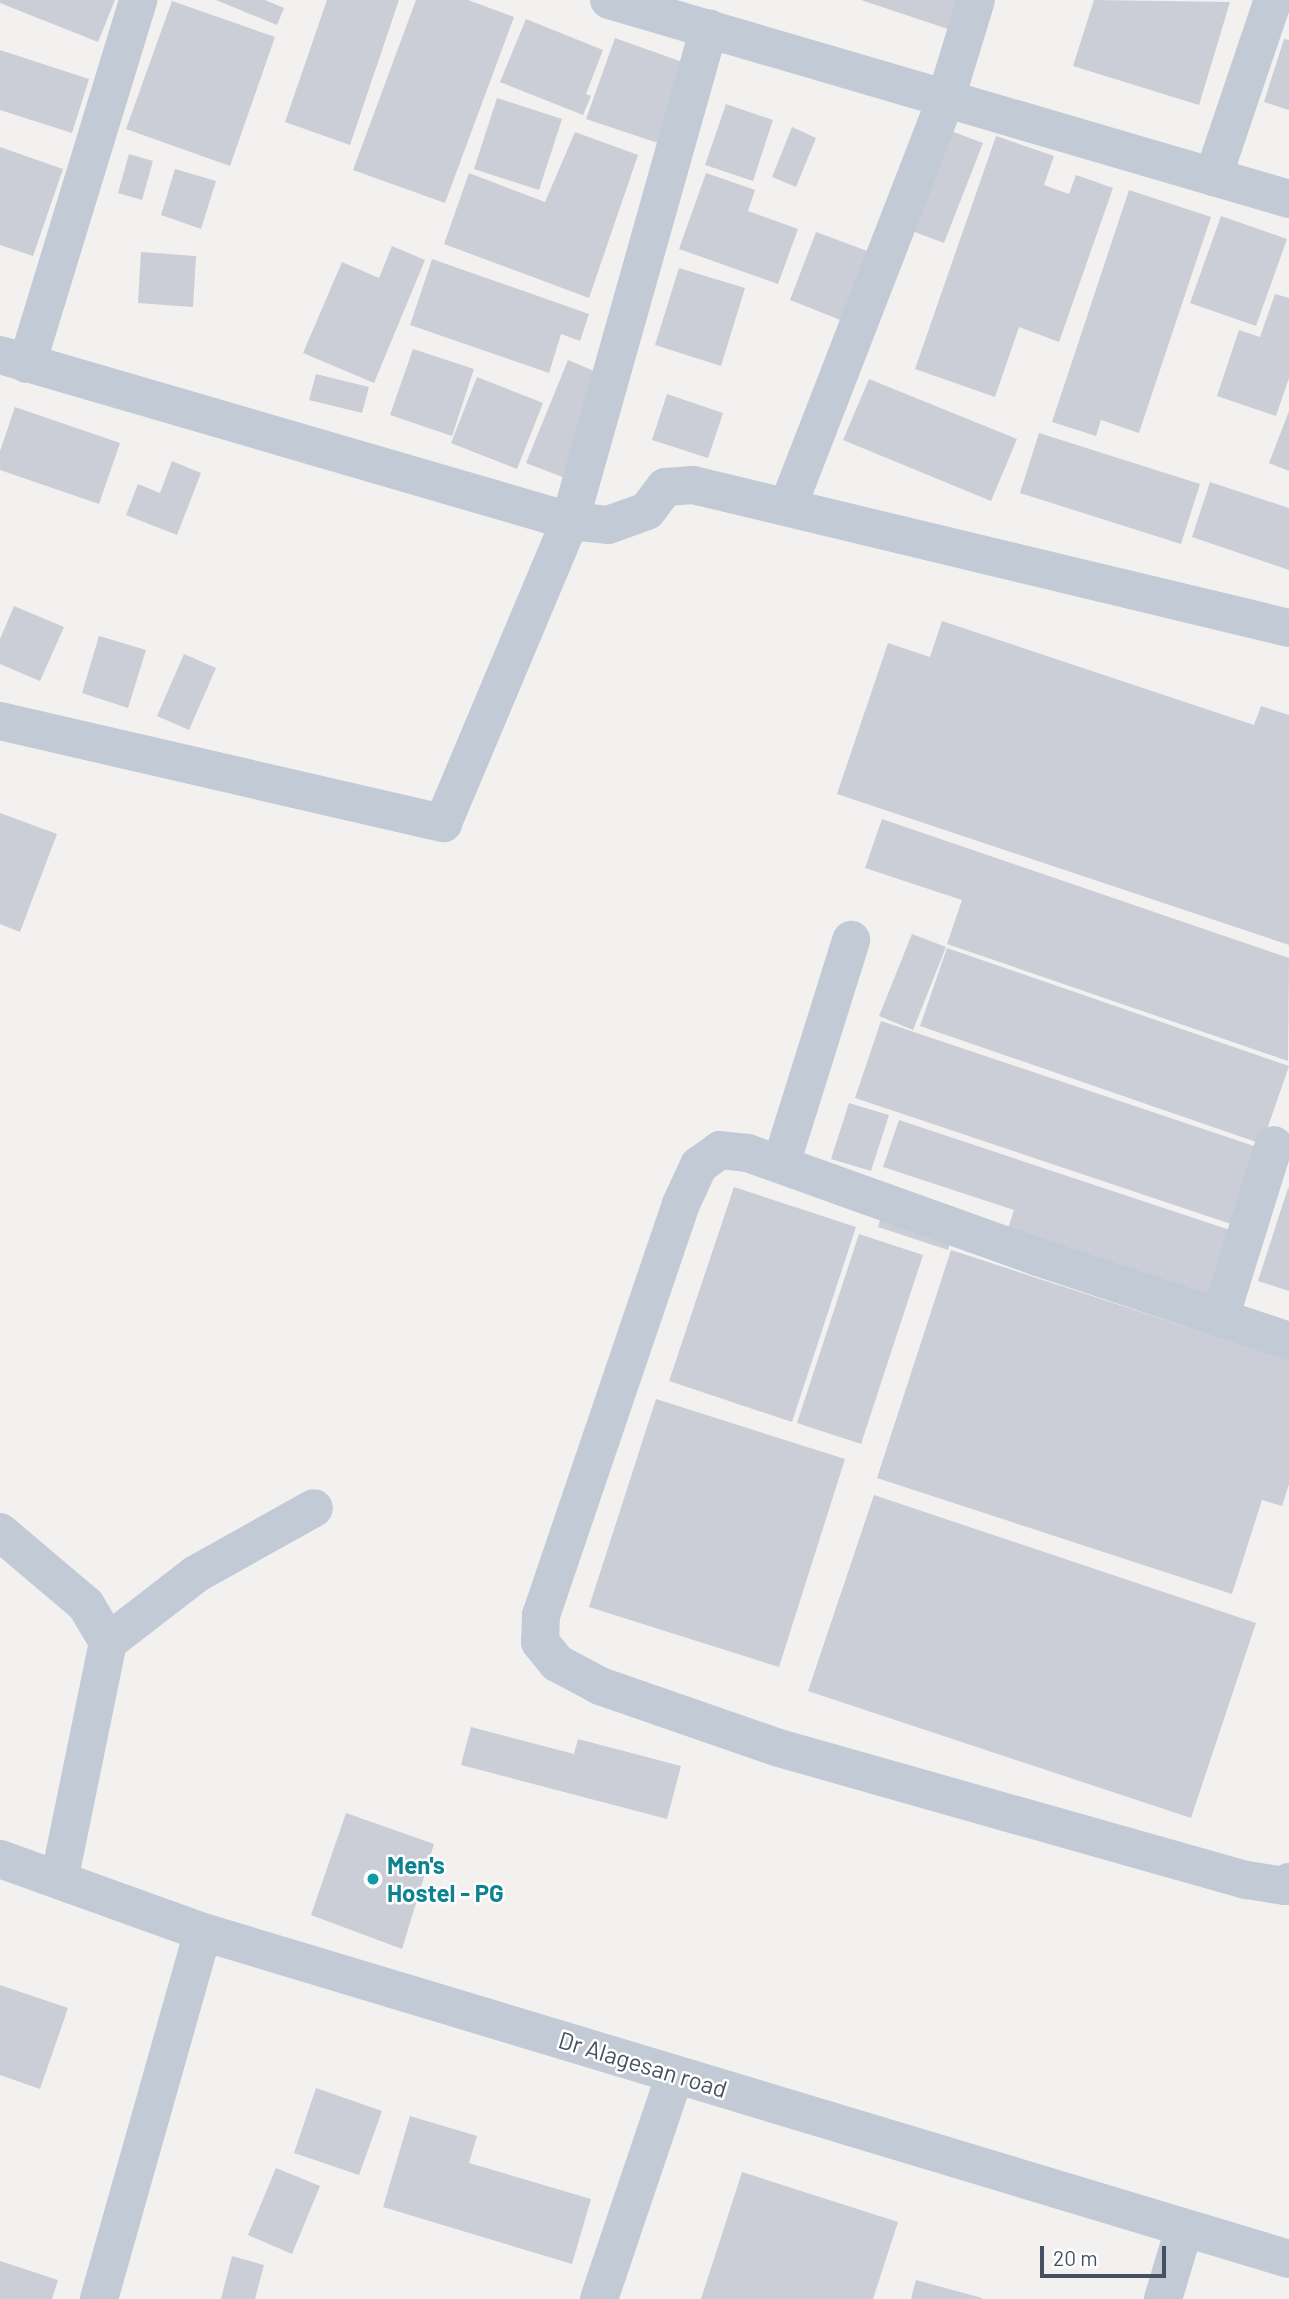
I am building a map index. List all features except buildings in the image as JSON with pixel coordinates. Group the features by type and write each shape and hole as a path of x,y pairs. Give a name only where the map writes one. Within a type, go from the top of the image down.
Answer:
{"street":[{"path":"138,0 14,359 570,521 608,525 648,511 665,487 693,485 1289,628"},
{"path":"609,0 1289,199"},
{"path":"788,506 946,98 976,0"},
{"path":"1213,177 1273,0"},
{"path":"0,720 443,823 570,521 709,28"},
{"path":"781,1164 851,940"},
{"path":"1220,1318 1274,1145"},
{"path":"1289,1341 1038,1257 781,1164 748,1153 720,1150 699,1165 681,1203 541,1615 540,1642 557,1663 600,1686 779,1748 1247,1880 1285,1886 1289,1882"},
{"path":"59,1880 108,1642 196,1574 314,1508"},
{"path":"0,1532 86,1605 108,1642"},
{"name":"Dr Alagesan road","path":"0,1859 203,1932 1289,2259"},
{"path":"99,2299 203,1932"},
{"path":"599,2299 675,2074"},
{"path":"1163,2299 1184,2229"}],"place":[{"name":"Men's Hostel - PG","path":"373,1879"}]}
